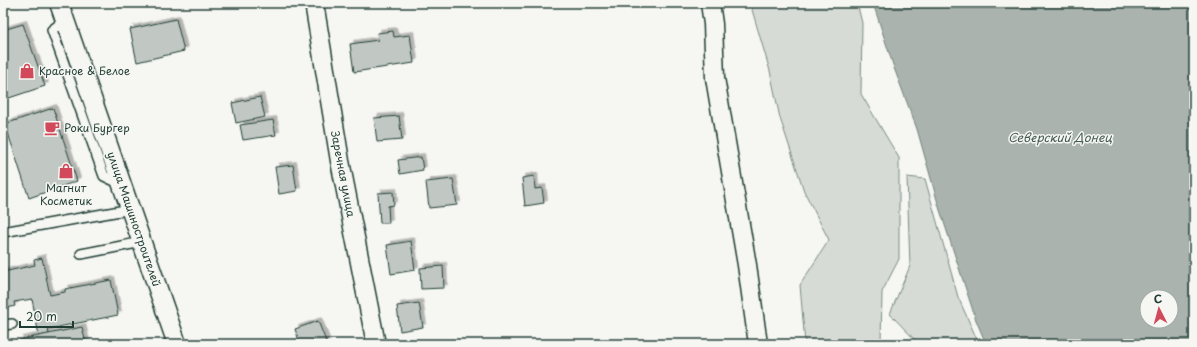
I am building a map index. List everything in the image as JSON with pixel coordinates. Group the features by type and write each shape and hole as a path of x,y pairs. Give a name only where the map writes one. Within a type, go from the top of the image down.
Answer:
{"street":[{"name":"улица Машиностроителей","path":"59,3 177,344"},
{"name":"Заречная улица","path":"314,3 340,161 376,344"},
{"path":"710,3 713,24 715,78 747,265 758,344"}],"lane":[{"path":"3,232 131,209"},
{"path":"81,254 142,242"}],"shaded area":[{"path":"750,3 857,3 862,23 861,94 899,158 899,259 882,292 881,344 805,344 800,285 829,240 804,191 780,118 770,71"},
{"path":"907,177 925,179 958,297 979,344 919,344 890,314 910,266"}],"water":[{"name":"Северский Донец","path":"873,3 1194,3 1194,344 986,344 976,320 939,207 917,129 894,68"}],"building":[{"path":"176,19 184,51 137,62 130,29"},
{"path":"23,24 45,86 3,100 3,30"},
{"path":"393,31 394,37 410,35 414,63 354,72 350,44 378,40 377,33"},
{"path":"260,97 265,117 236,123 232,103"},
{"path":"53,108 77,181 29,198 5,124"},
{"path":"399,116 402,140 377,142 374,118"},
{"path":"273,120 276,135 243,140 240,125"},
{"path":"421,157 423,170 400,174 398,160"},
{"path":"293,165 297,191 279,194 275,167"},
{"path":"534,176 535,189 542,188 544,203 525,206 522,178"},
{"path":"453,179 457,205 429,208 426,182"},
{"path":"393,192 394,205 388,206 389,223 380,223 378,193"},
{"path":"411,241 415,270 391,274 387,245"},
{"path":"42,258 50,295 65,292 65,289 111,280 118,315 48,329 49,334 39,336 32,299 14,302 15,306 3,309 3,272 35,265 34,260"},
{"path":"443,266 444,288 421,289 420,268"},
{"path":"419,303 423,327 400,331 397,306"},
{"path":"318,321 327,344 300,344 295,329"},
{"path":"82,327 86,344 20,344 19,340"}],"place":[{"name":"Красное & Белое","path":"27,71"},
{"name":"Роки Бургер","path":"52,128"},
{"name":"Магнит Косметик","path":"66,171"}]}
